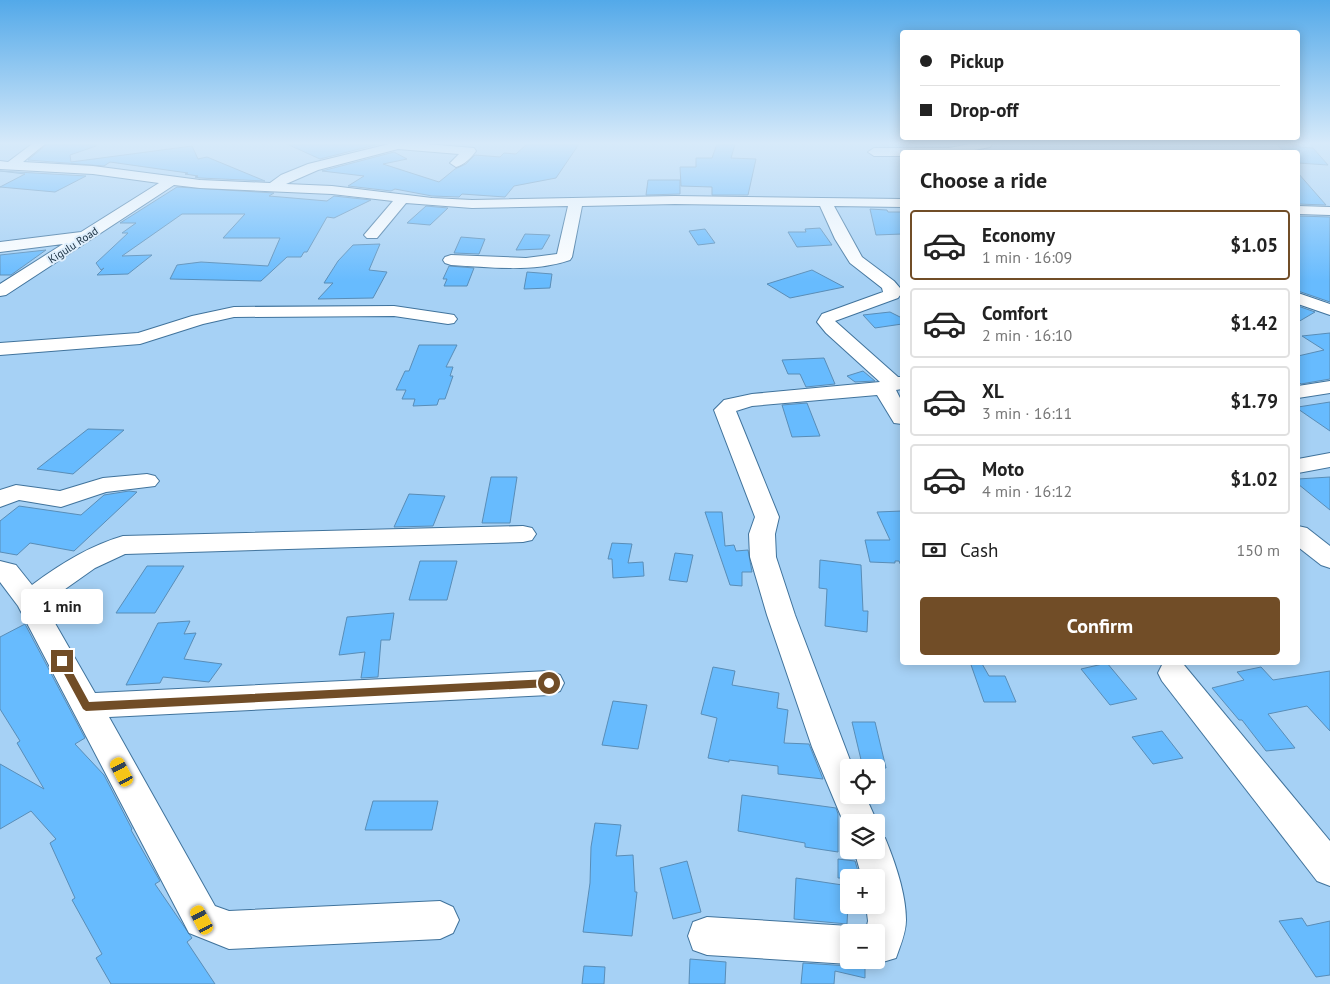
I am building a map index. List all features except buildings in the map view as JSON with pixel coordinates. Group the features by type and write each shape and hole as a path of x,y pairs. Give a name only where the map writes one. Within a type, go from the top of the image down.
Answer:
{"street":[{"name":"Kigulu Road","path":"0,291 158,190"},
{"path":"330,190 472,204 675,200 900,203"},
{"path":"372,235 403,198"},
{"path":"451,260 556,261 564,257 576,201"},
{"path":"825,202 836,226 856,259 870,273 895,282 892,294 828,318 826,322 894,385"},
{"path":"1300,210 1330,211"},
{"path":"109,222 128,220"},
{"path":"0,248 87,236"},
{"path":"1300,299 1330,310"},
{"path":"0,350 140,338 198,320 234,312 394,311 448,319"},
{"path":"894,385 887,394 900,415"},
{"path":"857,814 828,747 781,615 763,557 762,534 767,517 725,410 731,404 752,400 894,385"},
{"path":"1300,392 1330,387"},
{"path":"1300,465 1315,461 1330,460"},
{"path":"0,499 16,492 61,499 103,485 147,481"},
{"path":"29,601 76,567 105,551 123,545 523,534"},
{"path":"1300,536 1330,559"},
{"path":"0,570 7,572 29,601 202,920 229,930 440,920"},
{"path":"1173,673 1330,869"},
{"path":"86,706 549,683"},
{"path":"876,859 879,868 887,921 885,930"},
{"path":"707,936 840,944"}],"route":[{"path":"62,661 86,706 549,683"}]}
